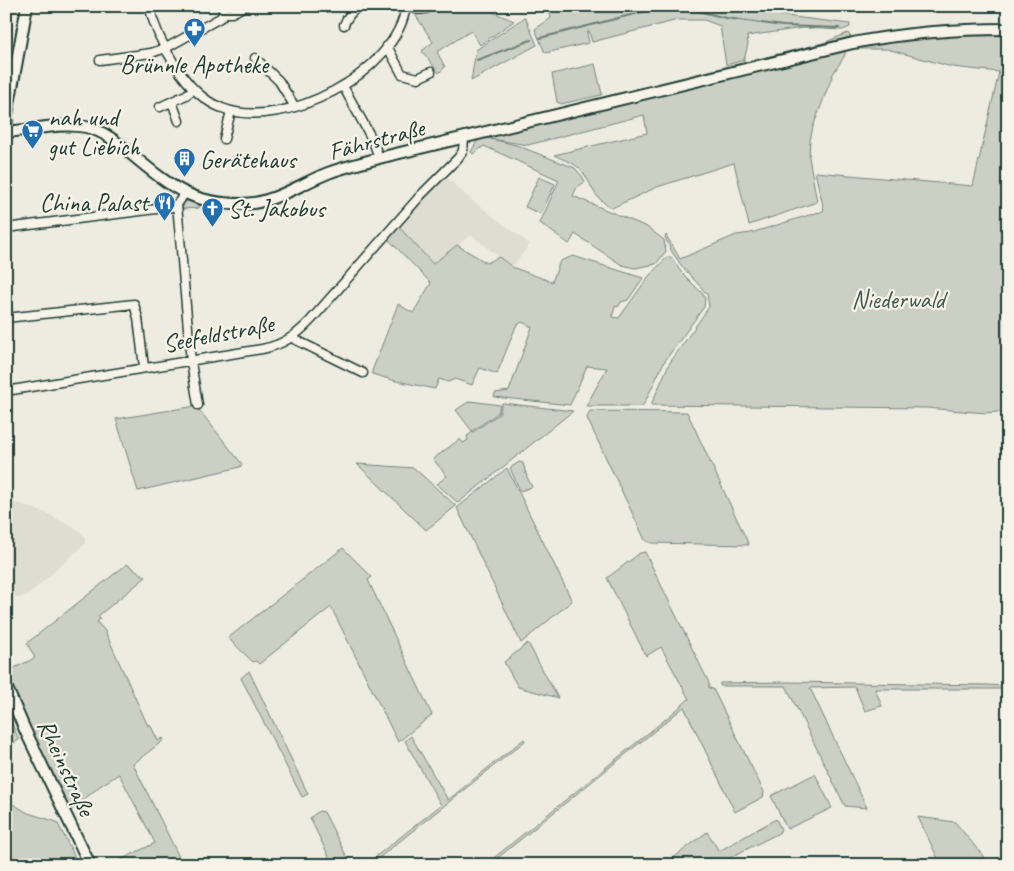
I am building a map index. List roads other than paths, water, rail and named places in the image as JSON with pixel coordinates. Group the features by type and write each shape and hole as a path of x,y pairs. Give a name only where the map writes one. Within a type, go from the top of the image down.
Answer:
{"main road":[{"path":"7,132 7,115 26,6"},
{"name":"Fährstraße","path":"7,132 63,126 85,127 100,132 115,141 184,194 209,201 235,204 257,203 329,173 379,158 862,41 938,30 1008,28"},
{"name":"Rheinstraße","path":"6,686 90,865"}],"street":[{"path":"149,6 166,48 194,89 213,104 231,111 257,114 295,107 317,100 343,86 364,70 387,46 399,30 404,18 405,6 426,10 434,6"},
{"path":"100,60 151,53 166,48 220,18 223,10 232,13 245,6"},
{"path":"344,25 353,10 359,6"},
{"path":"387,46 402,74 418,78 431,72"},
{"path":"256,58 279,81 295,107"},
{"path":"343,86 374,141 379,158"},
{"path":"160,107 186,95 194,89"},
{"path":"172,102 178,121"},
{"path":"224,139 231,111"},
{"name":"Seefeldstraße","path":"6,391 144,367 190,362 271,347 292,338 311,320 421,195 458,158 463,150 464,138"},
{"path":"6,228 172,207 177,204 184,194"},
{"path":"177,204 190,362 198,405"},
{"path":"6,318 134,304 138,318 144,367"},
{"path":"292,338 363,373"}],"waterway":[{"path":"540,38 666,6"},
{"path":"678,6 726,18 783,26 839,28"},
{"path":"477,60 531,40"}],"place":[{"name":"Brünnle Apotheke","path":"194,48"},
{"name":"nah und gut Liebich","path":"32,150"},
{"name":"Gerätehaus","path":"184,178"},
{"name":"China Palast","path":"164,221"},
{"name":"St. Jakobus","path":"212,227"}],"park label":[{"name":"Niederwald","path":"898,299"}]}
